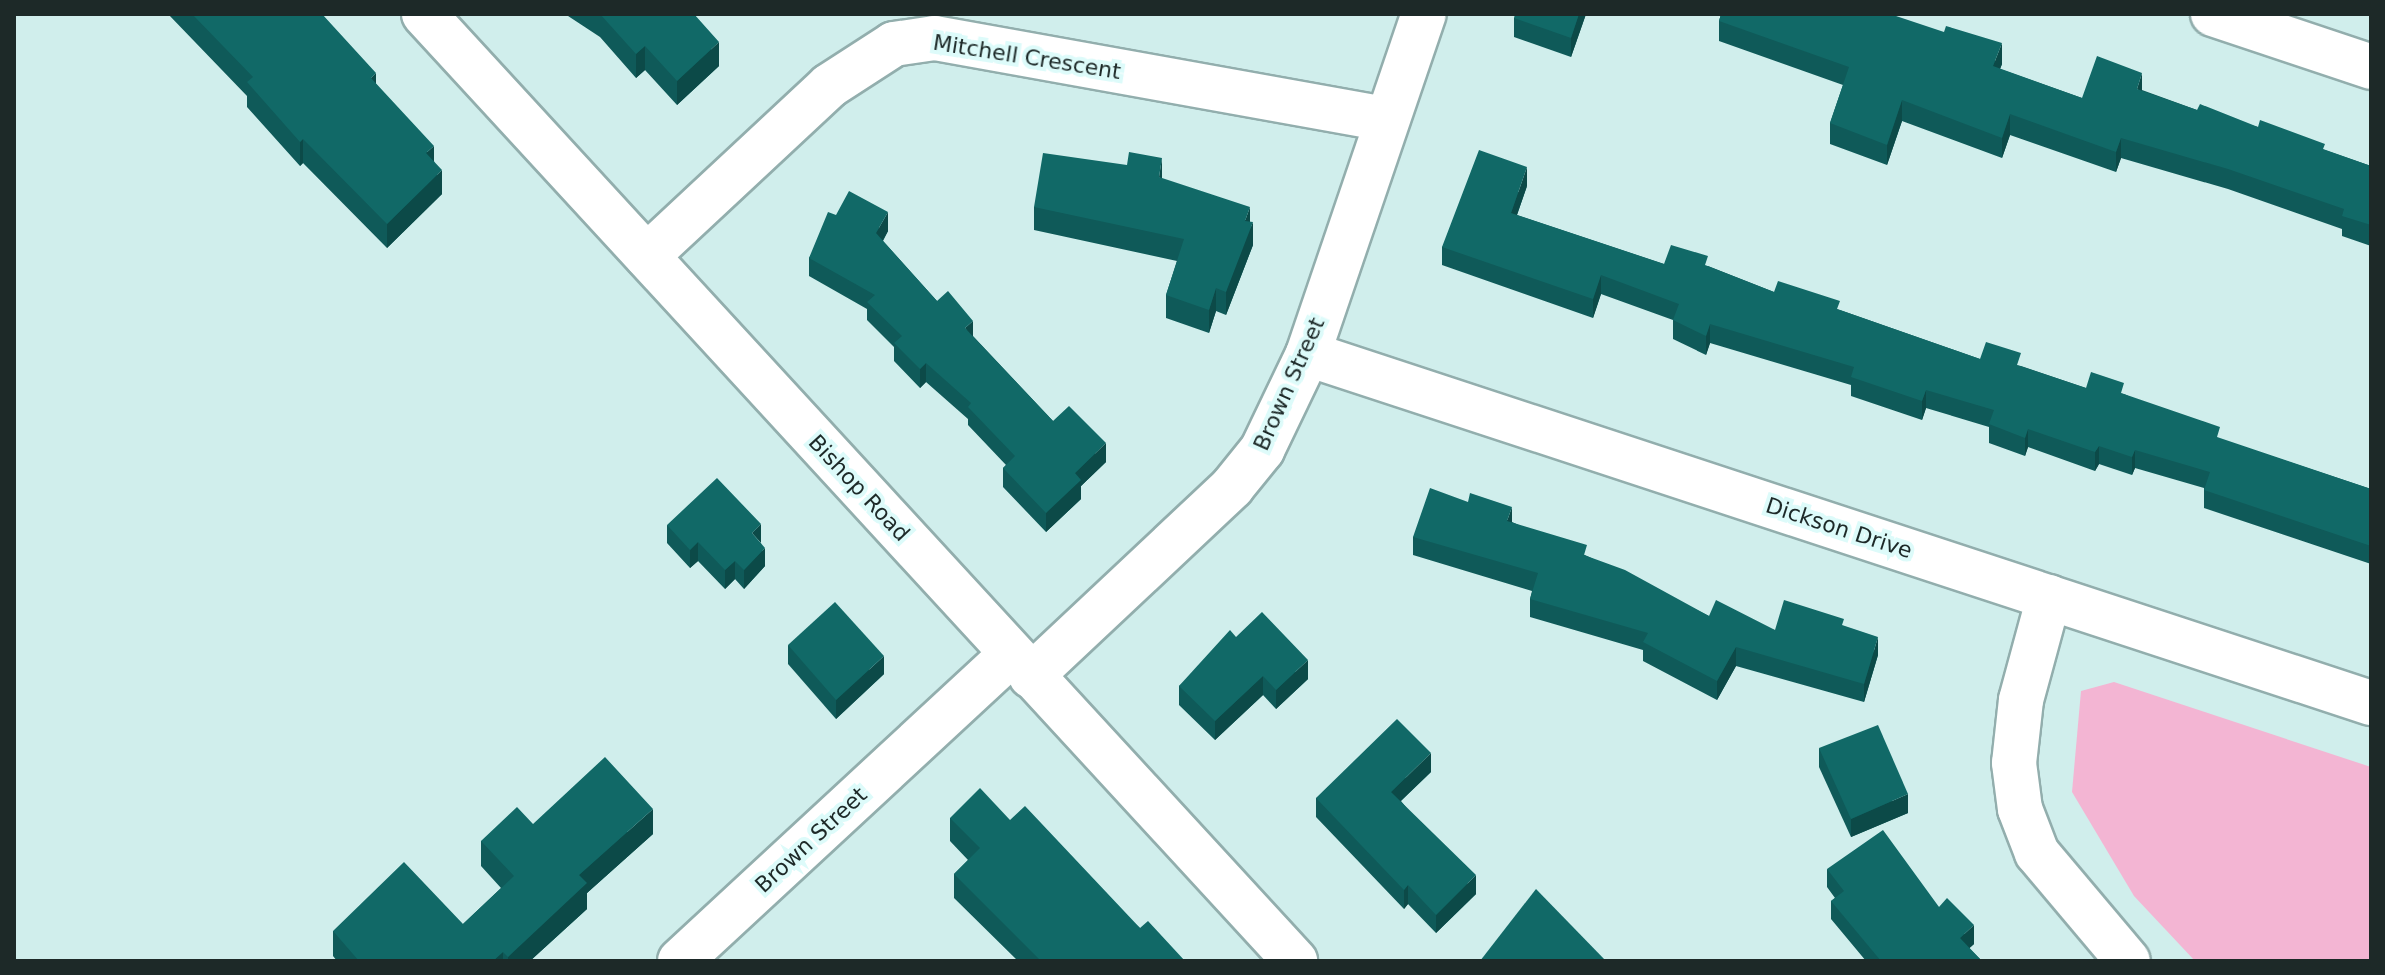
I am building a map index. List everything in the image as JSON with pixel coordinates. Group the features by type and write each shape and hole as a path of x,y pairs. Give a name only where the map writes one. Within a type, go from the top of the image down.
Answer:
{"street":[{"name":"Bishop Road","path":"424,14 1295,961"},
{"name":"Brown Street","path":"680,961 1232,487 1262,450 1308,354 1424,14"},
{"path":"2213,14 2371,67"},
{"name":"Mitchell Crescent","path":"647,256 829,86 894,44 935,38 1387,119"},
{"name":"Dickson Drive","path":"1308,354 2371,703"},
{"path":"2049,597 2021,700 2014,763 2020,809 2037,853 2128,961"}],"shaded area":[{"path":"2114,682 2371,767 2371,961 2195,961 2134,896 2072,792 2081,691"}],"building":[{"path":"192,14 322,14 376,73 371,78 434,146 426,153 442,170 387,224 303,139 300,142 247,82 253,77"},
{"path":"600,14 694,14 719,42 677,81 645,46 636,54"},
{"path":"1515,14 1579,14 1571,38 1514,18"},
{"path":"1721,14 1890,14 1944,32 1946,26 2002,43 1993,66 2082,98 2097,56 2142,73 2137,89 2197,110 2200,104 2258,127 2260,120 2325,144 2323,149 2371,166 2371,225 2342,216 2344,209 2228,169 2121,138 2116,152 2010,114 2002,138 1902,100 1887,145 1830,123 1849,67 1719,21"},
{"path":"1479,150 1527,167 1511,213 1664,264 1671,245 1708,256 1705,265 1774,292 1778,281 1840,301 1837,309 1980,359 1986,342 2021,353 2017,365 2086,388 2091,372 2124,383 2121,393 2220,427 2217,437 2371,489 2371,546 2204,490 2210,472 2135,450 2132,457 2099,446 2095,452 2028,429 2025,438 1989,424 1994,410 1926,390 1922,401 1851,377 1854,367 1710,324 1706,336 1673,320 1679,304 1601,275 1593,299 1442,247"},
{"path":"1129,152 1162,158 1159,177 1250,207 1245,221 1253,222 1226,292 1216,288 1209,310 1166,295 1184,239 1034,207 1043,153 1127,165"},
{"path":"849,191 888,212 876,233 937,301 948,291 973,321 965,328 1053,421 1069,406 1106,443 1075,473 1081,480 1046,513 1003,468 1015,456 968,407 971,403 926,363 920,369 894,343 902,336 867,302 875,295 809,258 828,212 836,215"},
{"path":"717,478 761,524 752,533 765,548 744,570 735,561 725,570 698,542 690,550 667,525"},
{"path":"1430,488 1468,502 1470,493 1512,507 1507,521 1587,545 1584,555 1625,570 1709,616 1716,600 1775,630 1784,600 1844,619 1842,625 1878,637 1864,684 1736,647 1717,681 1643,642 1648,633 1530,599 1538,573 1413,537"},
{"path":"835,602 884,656 836,700 788,645"},
{"path":"1262,612 1308,660 1276,690 1263,676 1215,721 1179,686 1230,630 1236,637"},
{"path":"1397,719 1431,753 1391,792 1476,875 1436,915 1408,885 1404,890 1316,798"},
{"path":"1878,725 1908,794 1851,819 1819,748"},
{"path":"605,757 653,809 579,875 587,883 508,957 503,952 493,961 359,961 333,931 404,862 463,924 514,876 481,841 517,807 533,824"},
{"path":"980,788 1010,820 1025,806 1140,928 1148,921 1185,961 1041,961 954,874 980,848 950,818"},
{"path":"1883,830 1939,907 1947,898 1974,925 1960,938 1982,961 1881,961 1831,901 1844,891 1827,869"},
{"path":"1536,889 1606,961 1480,961"}]}
